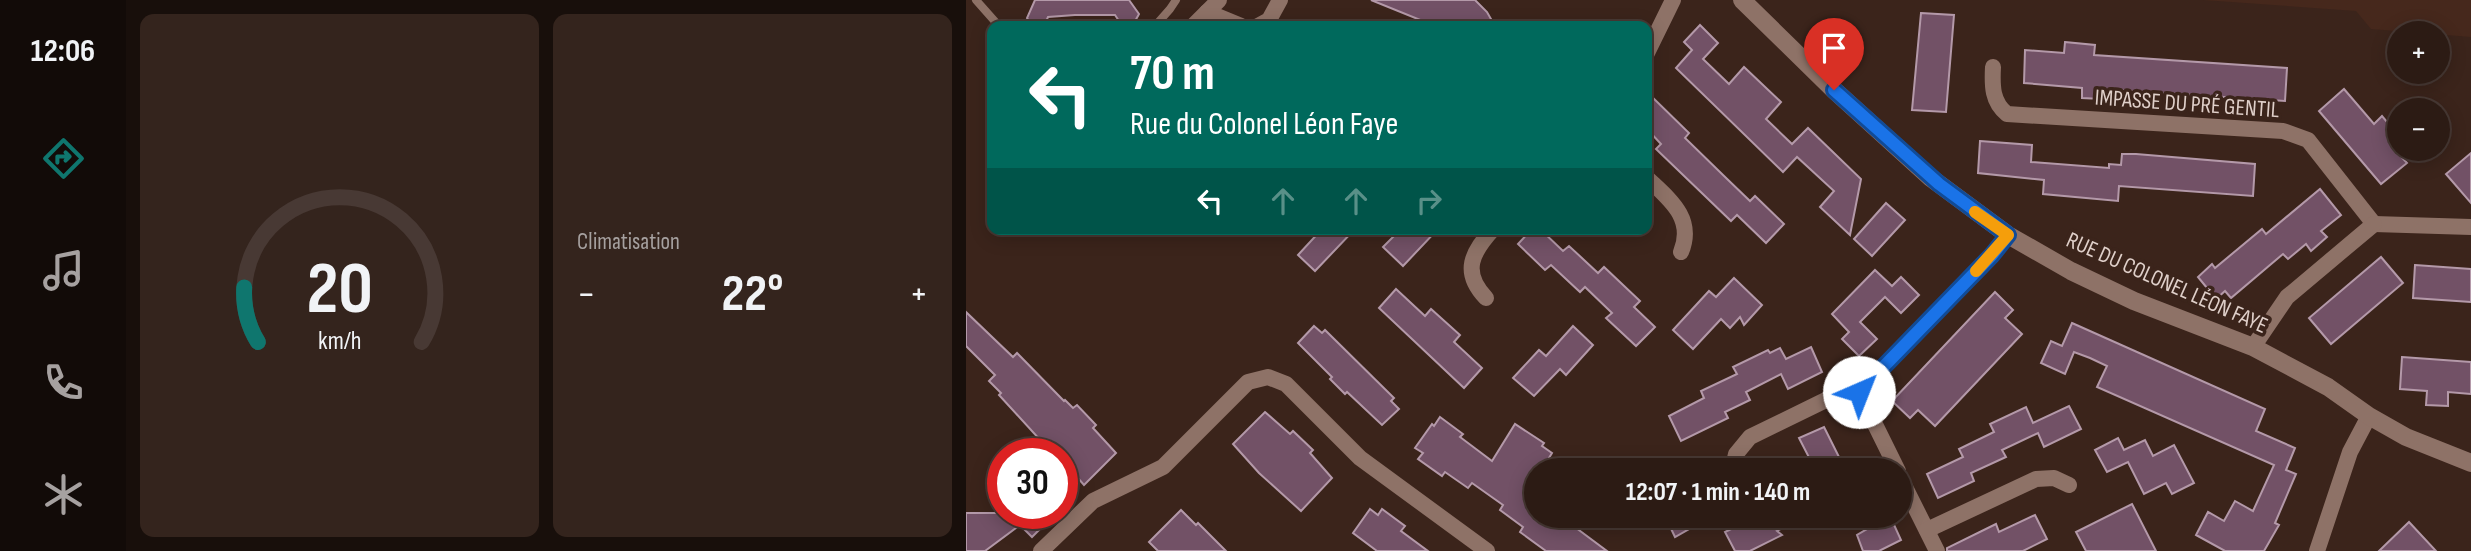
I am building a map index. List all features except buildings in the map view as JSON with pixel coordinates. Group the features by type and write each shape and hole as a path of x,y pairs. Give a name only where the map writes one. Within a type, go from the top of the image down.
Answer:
{"street":[{"path":"1267,21 1280,0"},
{"path":"1652,43 1673,0"},
{"name":"RUE DU COLONEL LÉON FAYE","path":"1742,0 1834,90 1931,178 2008,235 2071,271 2134,301 2253,347 2328,387 2369,416 2406,437 2471,463"},
{"path":"1198,21 1213,6 1234,21"},
{"name":"IMPASSE DU PRÉ GENTIL","path":"1993,67 1992,85 1996,103 2007,114 2283,131 2308,140 2374,224"},
{"path":"1652,183 1681,214 1685,229 1681,252"},
{"path":"2253,347 2287,298 2374,224 2471,227"},
{"path":"1486,298 1475,282 1472,262 1480,243 1487,235"},
{"path":"1735,458 1750,437 1836,395 1859,392 2008,235"},
{"path":"1041,551 1093,501 1163,467 1248,382 1268,377 1286,384 1360,458 1487,551"},
{"path":"1859,392 1892,458"},
{"path":"2321,550 2350,452 2369,416"},
{"path":"1927,530 2036,479 2054,478 2068,485"},
{"path":"1912,501 1937,551"}],"lane":[{"path":"976,0 995,21"},
{"path":"1159,21 1175,0"}],"shaded area":[{"path":"2203,0 2471,0 2471,37 2450,35 2450,21 2387,21 2387,30 2371,29 2356,11"}],"slow traffic":[{"path":"1975,212 2008,235 1976,271"}],"route":[{"path":"1834,90 1939,184 2008,235 1992,255 1859,392"}]}
